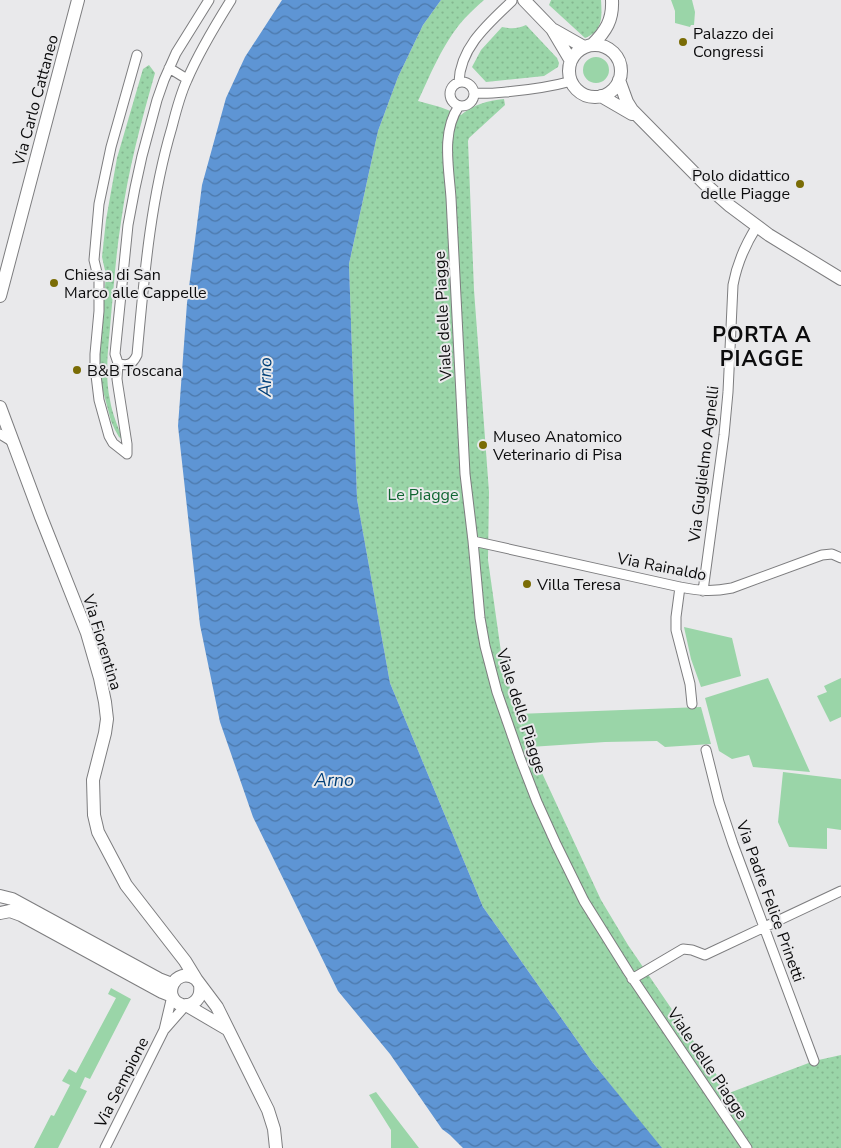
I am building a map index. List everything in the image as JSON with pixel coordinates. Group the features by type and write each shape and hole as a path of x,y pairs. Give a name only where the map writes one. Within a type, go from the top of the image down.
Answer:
{"main road":[{"name":"Via Carlo Cattaneo","path":"0,296 78,0"},
{"path":"518,0 535,6 552,29 571,61"},
{"path":"552,29 588,46 600,45 606,47 617,56 621,67 620,80 613,90 601,96 585,94 577,89 572,81 571,61 577,52 588,46 602,34 611,19 612,0"},
{"path":"620,80 627,102 640,120 711,190 757,226 792,250 841,279"},
{"path":"601,96 640,120"},
{"name":"Via Fiorentina","path":"0,407 41,518 87,633 100,678 107,719 93,780 94,815 98,832 126,884 185,961 217,1007 271,1118 276,1137 276,1148"},
{"path":"0,896 12,899 159,979 172,990 178,1003 186,1005 227,1029"},
{"path":"0,913 10,911 21,915 162,992 172,990"},
{"path":"172,990 175,980 183,976 192,977 198,982 200,994 198,999 186,1005"}],"street":[{"path":"137,55 111,147 100,204 94,260 99,281 95,339 99,400 112,442 127,454 117,379 118,363 115,354 126,242 132,206 142,156 157,100 176,53 209,0"},
{"path":"459,82 464,58 472,44 486,26 518,0"},
{"path":"118,363 124,365 131,364 138,355 144,278 157,189 176,110 187,79 229,1"},
{"path":"169,68 187,79"},
{"path":"459,106 453,102 449,92 452,86 462,81 472,86 474,93 485,94 555,86 572,81"},
{"name":"Viale delle Piagge","path":"474,93 470,103 459,106 452,118 448,154 452,198 465,474 480,618 485,646 497,692 520,758 556,844 584,901 632,979 747,1148"},
{"name":"Via Guglielmo Agnelli","path":"703,591 728,392 733,285 742,253 757,226"},
{"path":"0,434 13,442"},
{"name":"Via Rainaldo","path":"473,541 680,588 703,591 732,588 822,555 835,554 841,558"},
{"path":"680,588 676,630 690,684 692,704"},
{"name":"Via Padre Felice Prinetti","path":"706,750 719,802 733,844 814,1061"},
{"path":"632,979 683,949 692,950 704,955 841,891"},
{"name":"Via Sempione","path":"164,1030 172,990"},
{"name":"Via Sempione","path":"105,1148 164,1030 186,1005"}],"green space":[{"name":"Le Piagge","path":"441,0 484,0 465,18 447,43 418,101 461,115 471,108 486,102 504,99 505,105 468,141 474,290 489,492 488,560 502,659 517,714 530,747 601,900 628,945 729,1093 814,1061 841,1055 841,1148 661,1148 593,1063 483,907 390,683 357,499 349,264 378,131 398,77 423,25"},
{"path":"551,0 601,0 601,18 595,32 585,38 549,5"},
{"path":"671,0 692,0 695,12 694,25 690,27 675,23 675,11"},
{"path":"526,25 557,58 558,67 544,76 486,82 472,67 481,50 502,27 514,28"},
{"path":"596,57 605,61 609,70 605,79 596,83 587,79 583,70 587,61"},
{"path":"149,65 155,73 127,184 116,257 108,347 108,390 115,420 123,440 119,437 111,421 98,367 106,275 102,257 106,220 117,158 143,69"},
{"path":"684,627 732,638 741,676 701,687 691,659"},
{"path":"768,678 810,772 753,767 749,755 732,759 719,751 705,698"},
{"path":"841,678 841,717 830,722 817,696 827,692 824,686"},
{"path":"701,707 711,744 665,747 657,741 530,747 517,714"},
{"path":"783,772 841,779 841,830 827,828 827,849 789,847 778,822"},
{"path":"111,988 131,999 90,1079 85,1077 80,1088 87,1091 58,1148 34,1148 51,1115 54,1116 70,1085 62,1081 69,1069 76,1073 116,998 108,994"},
{"path":"376,1092 419,1148 391,1148 391,1130 369,1095"}],"water":[{"name":"Arno","path":"282,0 441,0 423,25 398,77 378,131 349,264 357,499 390,683 483,907 593,1063 662,1148 463,1148 442,1129 390,1054 338,991 253,817 220,722 200,625 178,426 187,303 202,185 226,98 245,57"}],"place":[{"name":"Palazzo dei Congressi","path":"683,42"},
{"name":"Polo didattico delle Piagge","path":"800,184"},
{"name":"Chiesa di San Marco alle Cappelle","path":"54,283"},
{"name":"B&B Toscana","path":"77,370"},
{"name":"Museo Anatomico Veterinario di Pisa","path":"483,445"},
{"name":"Villa Teresa","path":"527,584"}],"district":[{"name":"PORTA A PIAGGE","path":"762,347"}]}
